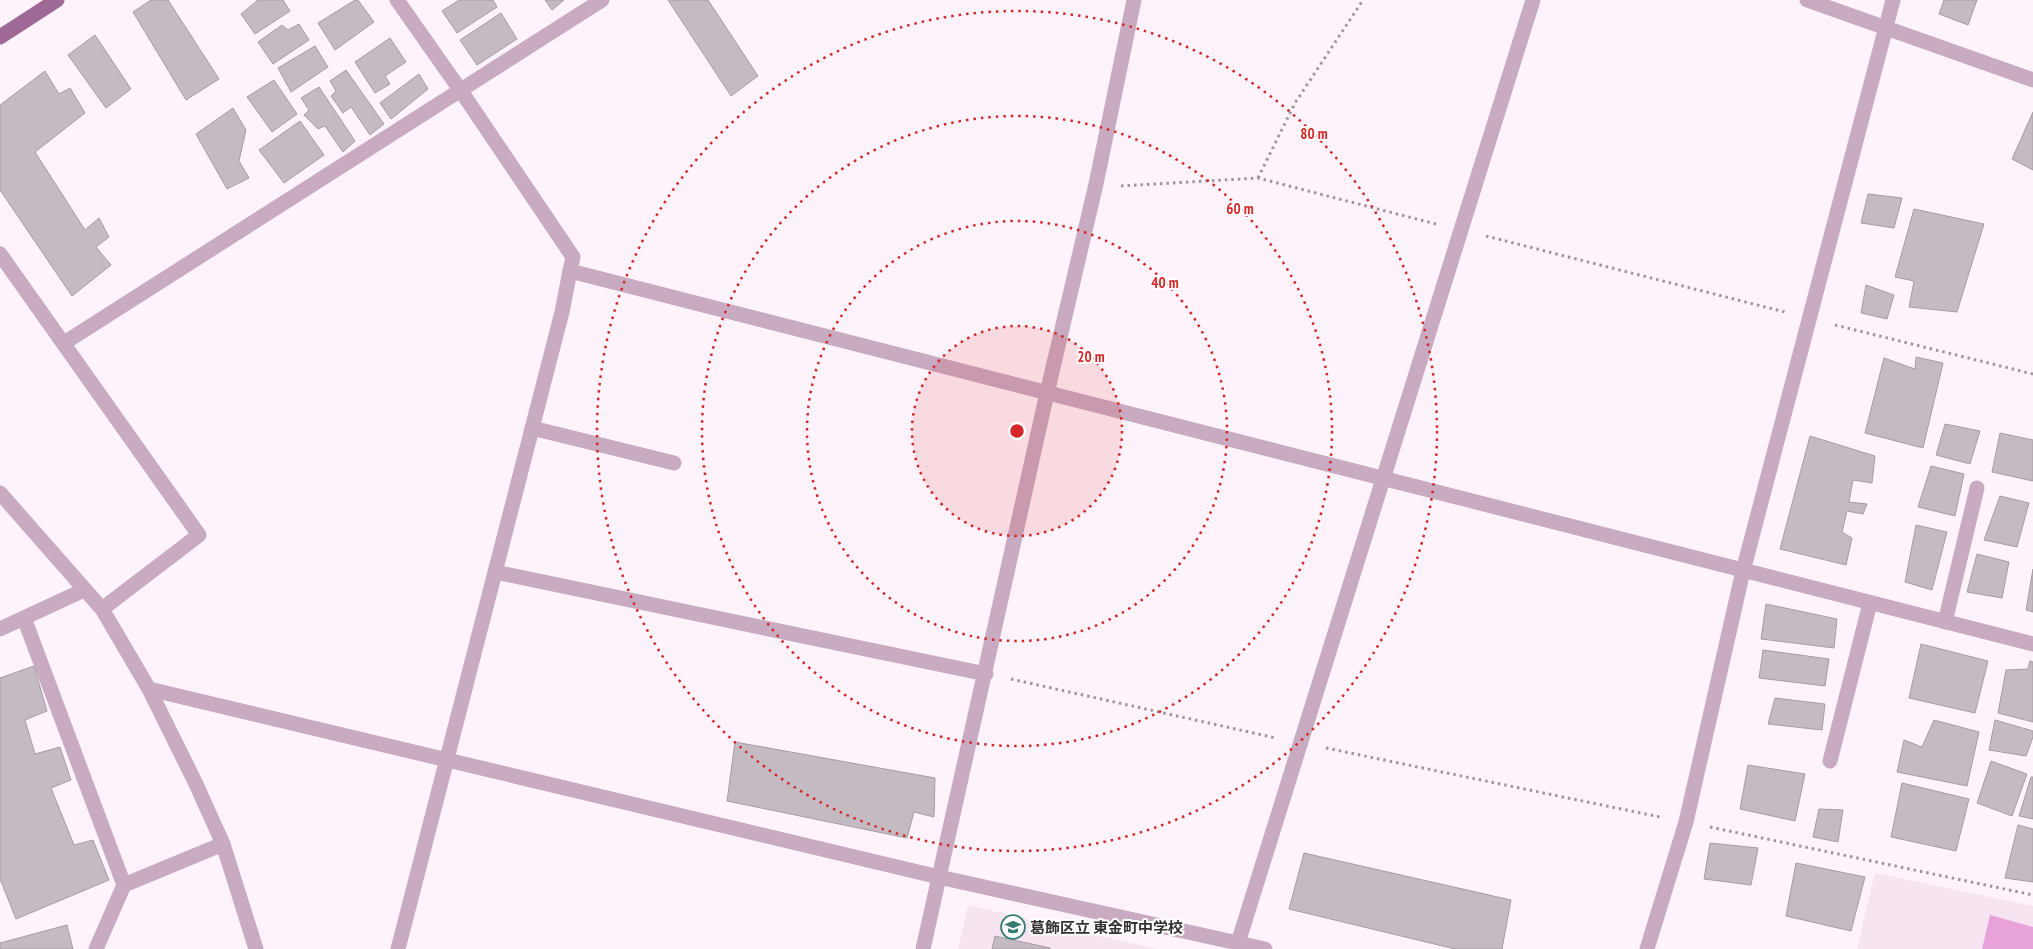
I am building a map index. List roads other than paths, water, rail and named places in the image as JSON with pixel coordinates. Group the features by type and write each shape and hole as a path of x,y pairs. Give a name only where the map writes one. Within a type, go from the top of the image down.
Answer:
{"main road":[{"path":"0,37 57,0"}],"street":[{"path":"398,0 573,257 562,312 398,949"},
{"path":"64,343 602,0"},
{"path":"923,949 1096,184 1134,0"},
{"path":"1238,943 1302,743 1459,229 1533,0"},
{"path":"1807,0 2033,80"},
{"path":"1647,949 1686,822 1743,571 1893,0"},
{"path":"0,254 199,535 102,610"},
{"path":"570,271 2033,644"},
{"path":"532,428 674,463"},
{"path":"1945,622 1977,488"},
{"path":"0,492 102,610 149,689 223,844 256,949"},
{"path":"495,572 986,674"},
{"path":"0,629 84,590"},
{"path":"1830,761 1870,603"},
{"path":"24,618 124,885"},
{"path":"149,689 446,758 939,877 1265,949"},
{"path":"96,949 124,885 223,844"}],"place":[{"name":"葛飾区立 東金町中学校","path":"1013,927"}]}
